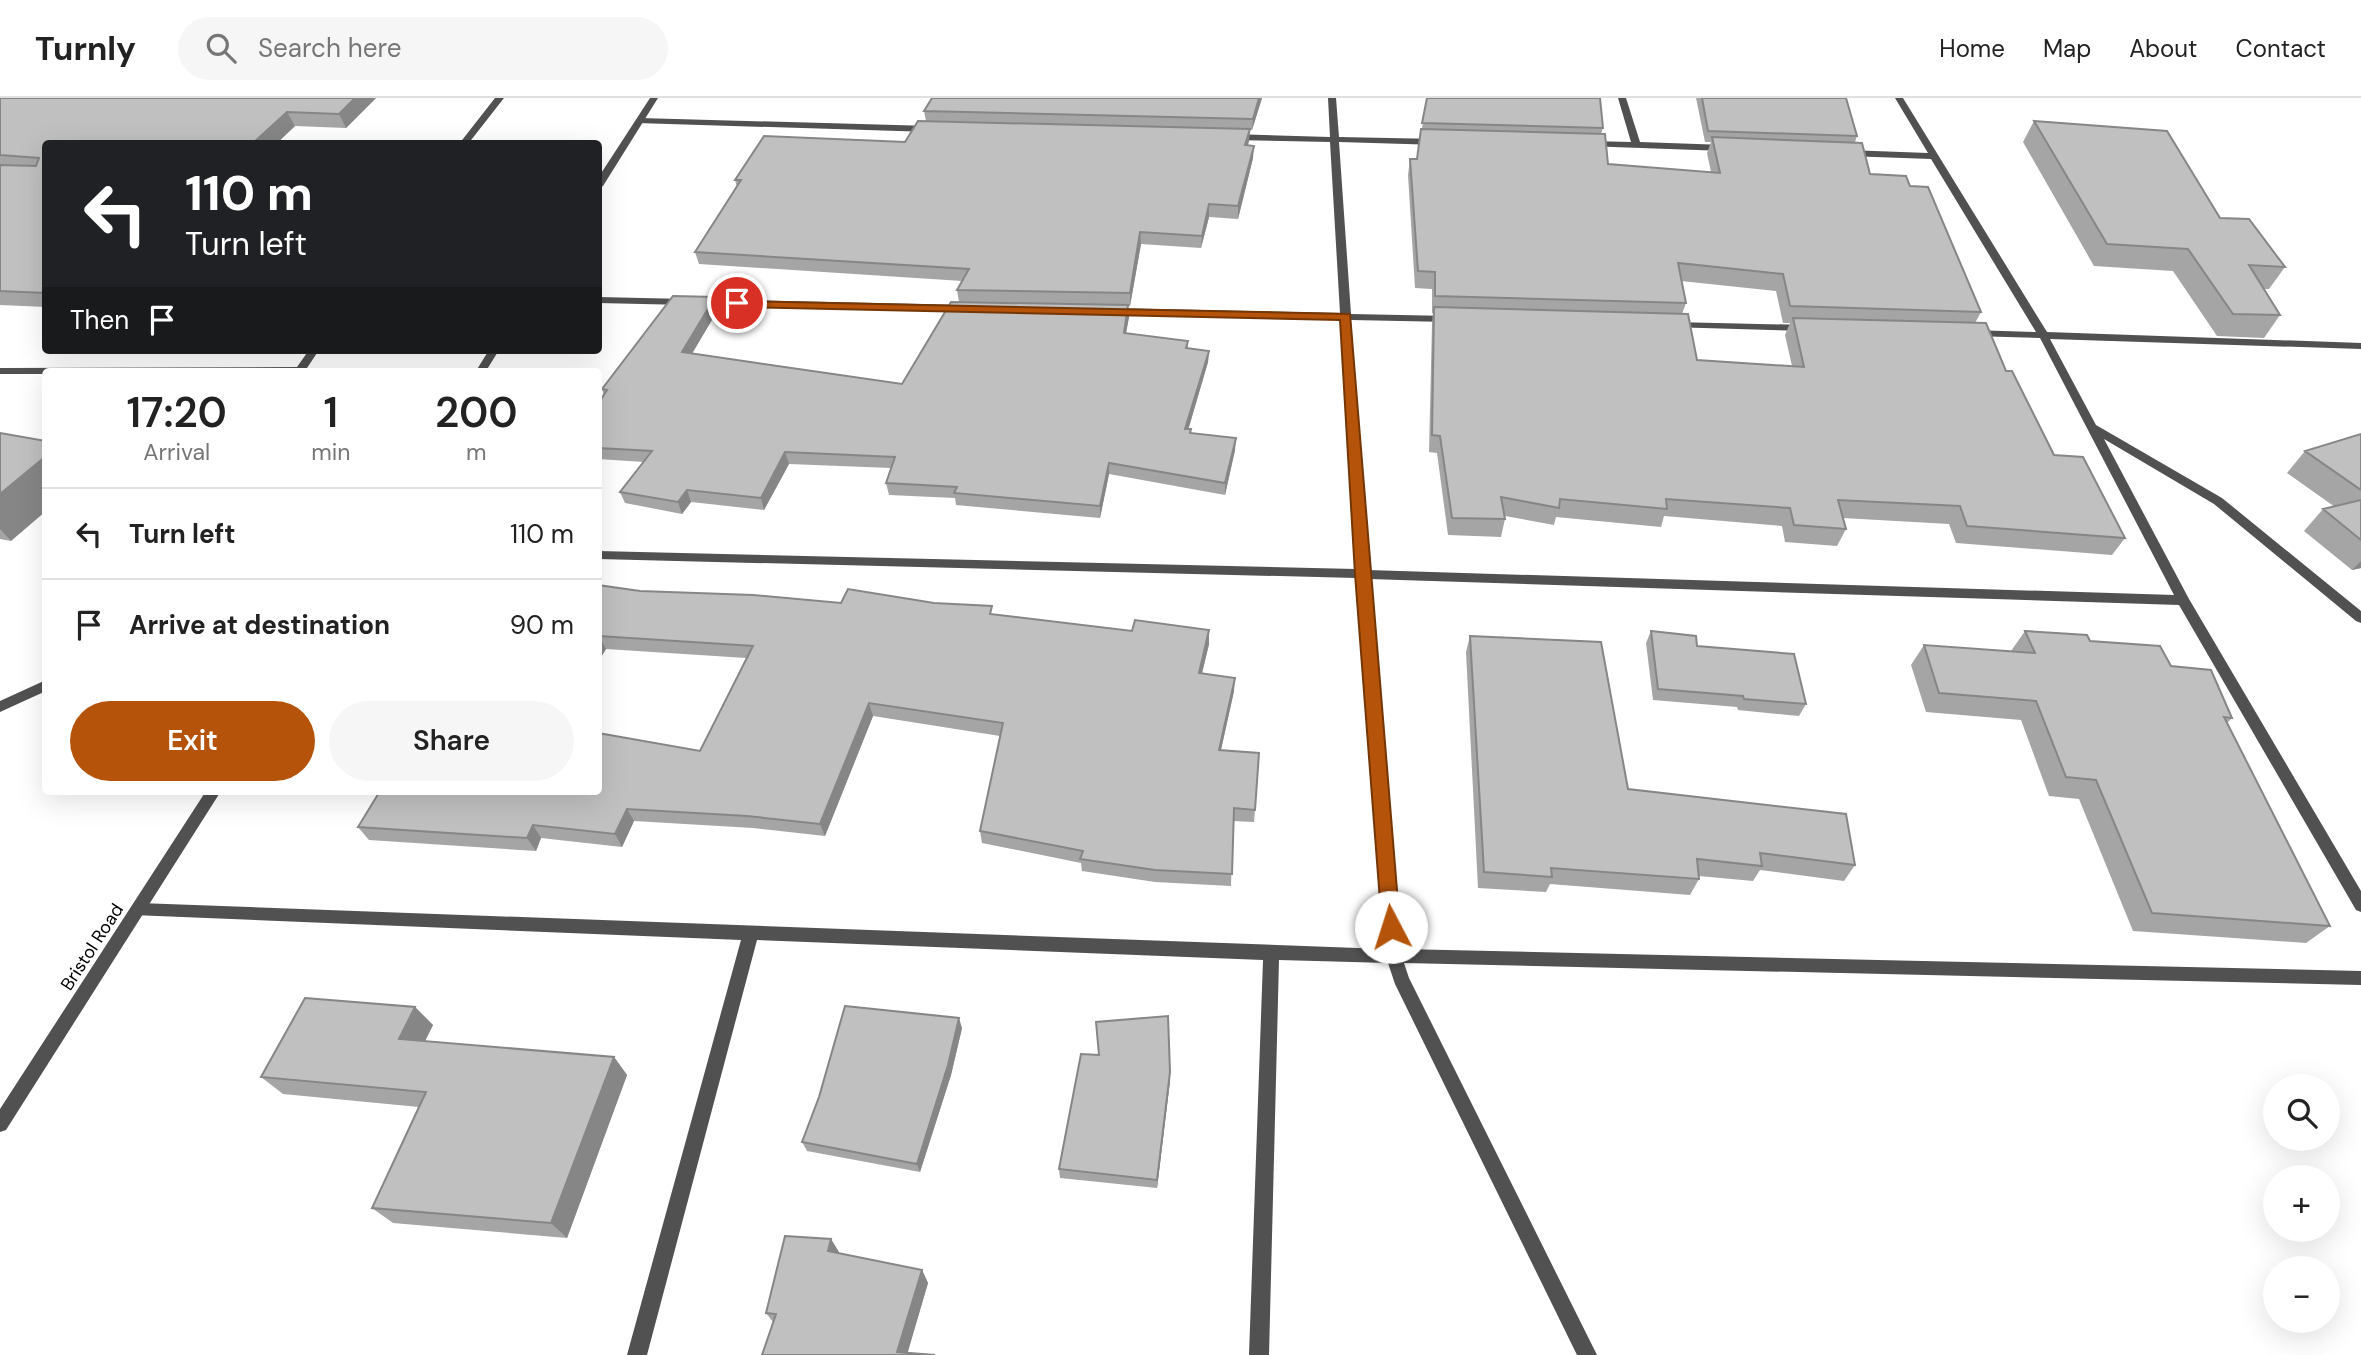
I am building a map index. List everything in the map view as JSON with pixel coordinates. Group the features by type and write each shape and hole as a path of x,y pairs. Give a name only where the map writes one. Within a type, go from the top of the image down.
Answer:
{"street":[{"path":"466,140 500,98"},
{"path":"602,180 654,98"},
{"path":"1332,98 1362,574 1393,954 1401,979 1587,1355"},
{"path":"1622,98 1636,145"},
{"path":"1899,98 2043,335 2183,600 2361,905"},
{"path":"640,121 945,130"},
{"path":"1223,137 1444,142"},
{"path":"1581,144 1731,149"},
{"path":"1840,153 1935,156"},
{"path":"602,300 972,308"},
{"path":"1097,311 1457,319"},
{"path":"1667,325 1820,329"},
{"path":"1959,332 2361,346"},
{"path":"0,371 42,371"},
{"path":"2092,427 2218,501 2361,618"},
{"path":"602,555 1362,574 2183,600"},
{"path":"0,707 42,687"},
{"name":"Bristol Road","path":"0,1124 211,795"},
{"path":"139,910 1271,953 2361,978"},
{"path":"638,1355 751,933"},
{"path":"1259,1355 1271,953"}],"building":[{"path":"0,98 355,98 339,114 287,112 256,140 42,140 42,293 0,291 0,165 36,166 39,158 0,155"},
{"path":"932,98 1259,98 1253,119 924,111"},
{"path":"1427,98 1600,98 1603,128 1422,123"},
{"path":"1702,98 1846,98 1857,136 1708,131"},
{"path":"918,121 1250,129 1245,145 1254,146 1238,206 1209,204 1202,236 1140,232 1130,293 957,290 969,269 695,252 741,180 735,180 764,136 905,142"},
{"path":"2034,121 2167,131 2220,218 2249,219 2285,267 2249,265 2280,315 2233,314 2188,249 2107,244"},
{"path":"1421,129 1605,134 1608,164 1720,173 1712,137 1862,143 1870,174 1906,176 1910,186 1928,187 1981,312 1790,306 1783,274 1678,263 1686,303 1435,296 1435,272 1418,271 1410,159 1417,159"},
{"path":"673,296 715,297 682,352 902,384 951,302 1128,305 1124,333 1188,341 1186,348 1209,351 1185,429 1191,429 1190,433 1236,438 1225,483 1109,463 1100,506 954,493 957,487 886,483 895,457 785,452 761,498 687,490 678,502 620,492 652,451 602,448 602,398 607,390 602,389"},
{"path":"1434,307 1688,314 1697,360 1804,367 1793,318 1986,323 2006,371 2012,371 2054,455 2083,457 2125,538 1967,526 1960,506 1838,500 1846,529 1794,525 1790,508 1666,499 1667,509 1560,499 1559,508 1501,497 1505,519 1452,518 1440,436 1432,435"},
{"path":"0,433 42,440 42,459 0,494"},
{"path":"2361,434 2361,490 2305,451"},
{"path":"2361,500 2361,540 2323,509"},
{"path":"602,586 640,591 753,595 841,603 848,589 934,603 992,606 990,614 1132,631 1135,620 1209,630 1199,673 1235,678 1219,750 1259,753 1255,810 1234,808 1232,874 1155,870 1080,859 1083,851 980,831 1003,723 869,703 820,824 747,816 627,809 615,834 533,825 527,838 358,827 378,795 602,795 602,734 700,751 753,646 602,636"},
{"path":"1651,631 1696,636 1697,646 1794,654 1806,704 1658,689"},
{"path":"2025,631 2087,635 2090,641 2160,646 2171,666 2211,670 2232,718 2224,717 2330,926 2152,913 2096,780 2066,777 2036,701 1939,693 1924,645 2035,653"},
{"path":"1470,636 1601,642 1628,789 1846,814 1855,865 1760,853 1762,866 1697,859 1699,879 1551,868 1552,877 1484,872"},
{"path":"305,998 415,1007 399,1039 614,1057 551,1223 372,1208 426,1092 261,1077"},
{"path":"845,1006 959,1018 948,1065 917,1164 802,1142 819,1097"},
{"path":"1168,1016 1170,1072 1157,1180 1059,1169 1081,1054 1099,1055 1096,1022"},
{"path":"785,1236 831,1239 828,1251 922,1270 897,1352 935,1355 762,1355 776,1314 766,1313"}],"route":[{"path":"737,303 1346,316 1362,574 1391,927"}]}
